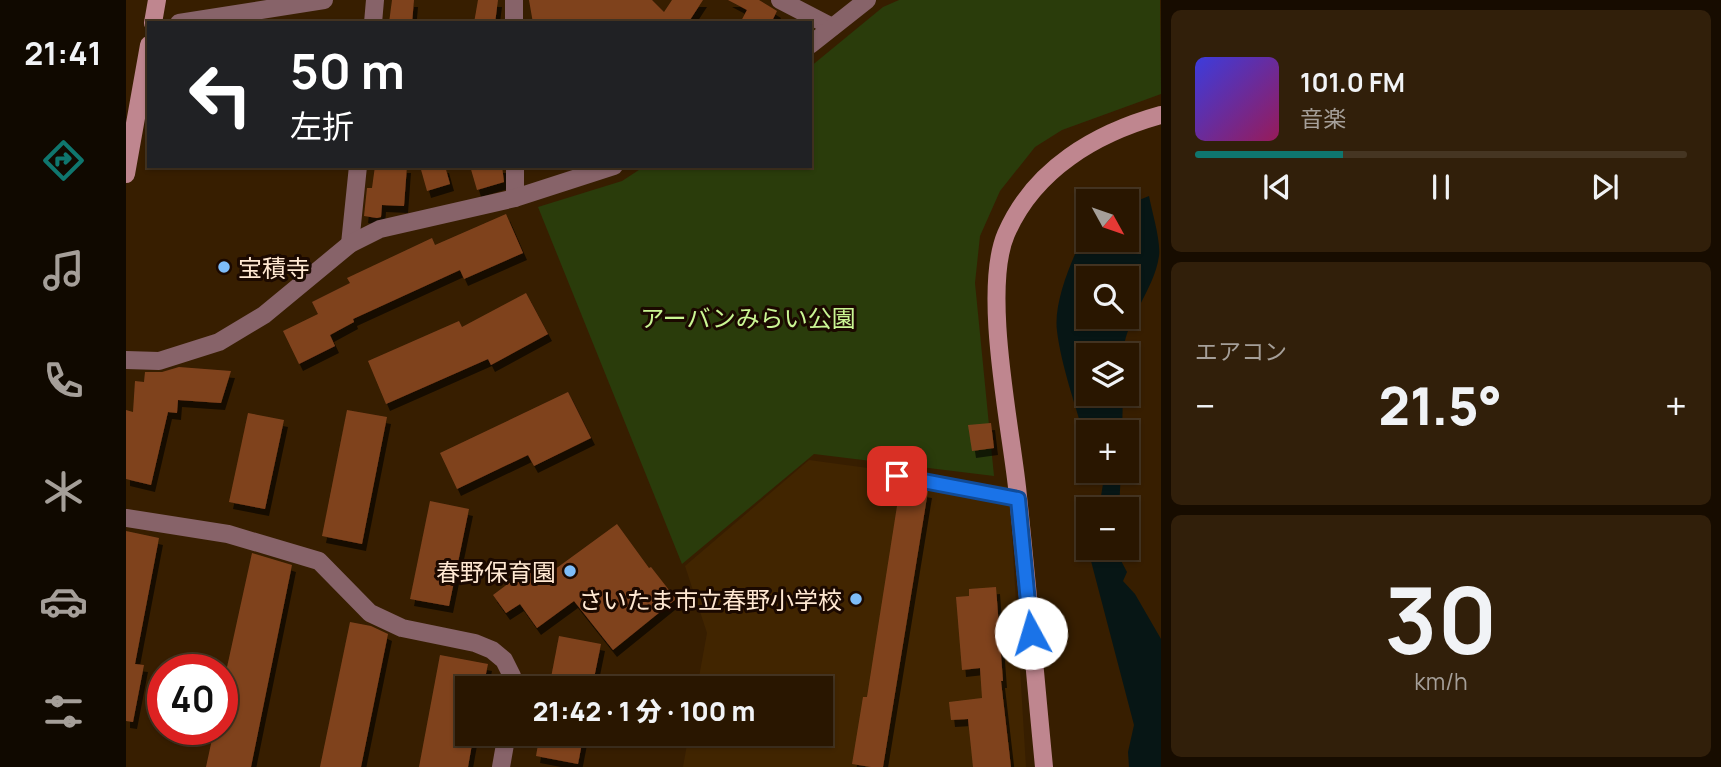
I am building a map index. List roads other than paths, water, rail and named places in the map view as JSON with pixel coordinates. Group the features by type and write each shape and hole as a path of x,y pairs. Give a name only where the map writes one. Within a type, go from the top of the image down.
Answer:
{"street":[{"path":"153,21 157,0"},
{"path":"192,21 324,0"},
{"path":"373,21 375,0"},
{"path":"514,0 514,21"},
{"path":"780,0 832,27"},
{"path":"812,43 867,0"},
{"path":"126,174 147,56"},
{"path":"1044,767 999,327 998,263 1006,235 1018,212 1058,165 1104,136 1161,115"},
{"path":"350,244 358,168"},
{"path":"515,168 515,198"},
{"path":"126,360 159,361 219,342 264,315 350,244 380,229 515,198 608,168"},
{"path":"126,518 228,534 319,561 370,613 402,628 475,643 492,650 504,660 512,676"},
{"path":"501,767 505,746"}],"lane":[{"path":"889,486 897,476 1018,499"}],"place":[{"name":"宝積寺","path":"224,267"},
{"name":"春野保育園","path":"570,571"},
{"name":"さいたま市立春野小学校","path":"856,599"}],"park label":[{"name":"アーバンみらい公園","path":"748,317"}]}
